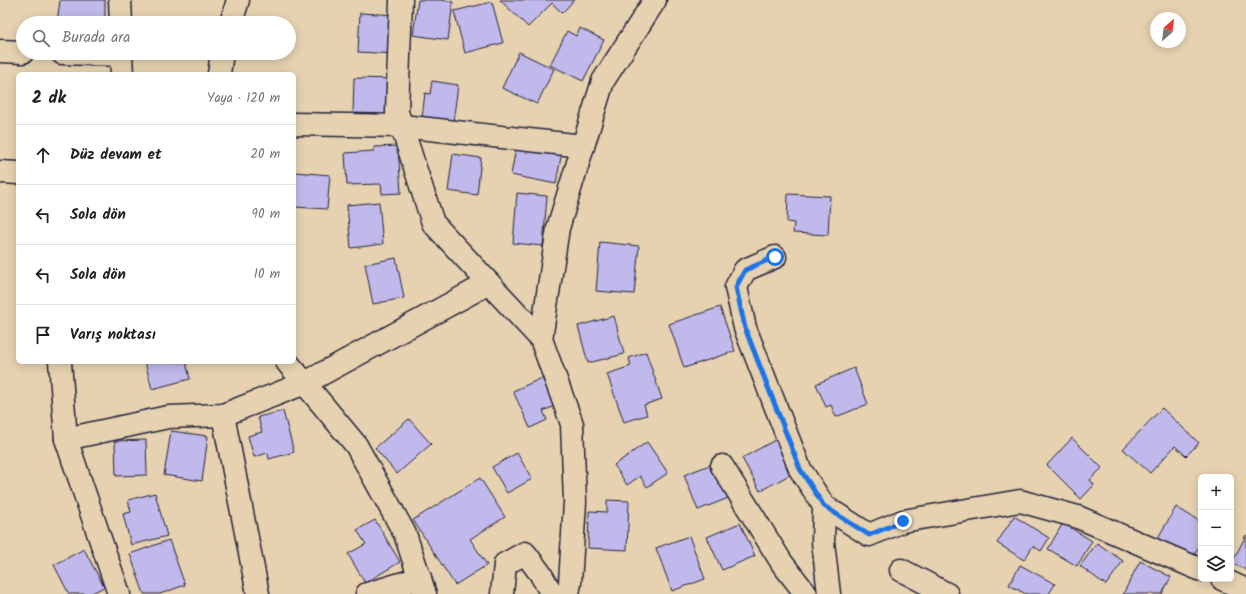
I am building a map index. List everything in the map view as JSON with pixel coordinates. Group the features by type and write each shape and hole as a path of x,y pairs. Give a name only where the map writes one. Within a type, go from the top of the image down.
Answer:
{"street":[{"path":"120,0 121,16"},
{"path":"233,16 238,0"},
{"path":"401,0 398,112 433,223 541,339 572,424 575,502 568,594"},
{"path":"541,339 558,228 603,81 655,0"},
{"path":"0,51 16,52"},
{"path":"219,72 221,60"},
{"path":"296,124 402,126 583,146"},
{"path":"0,172 16,173"},
{"path":"775,257 745,270 736,287 745,328 800,469 824,506 869,535 903,521 1020,502 1078,517 1198,569"},
{"path":"66,439 168,417 223,415 305,383 489,283"},
{"path":"60,364 66,439 119,594"},
{"path":"289,364 356,445 405,534 422,586 368,594"},
{"path":"223,415 258,594"},
{"path":"722,466 782,563 806,594"},
{"path":"824,506 823,542 829,594"},
{"path":"502,594 505,564 525,553 540,573 552,594"},
{"path":"901,570 947,594"},
{"path":"1229,582 1246,590"}],"building":[{"path":"60,0 105,0 105,16 58,16"},
{"path":"418,0 441,0 453,2 448,40 413,35"},
{"path":"500,0 574,0 562,13 552,3 528,27"},
{"path":"492,2 503,43 465,53 454,11"},
{"path":"360,13 399,15 397,54 358,52"},
{"path":"580,28 604,40 583,81 550,65 567,31 576,36"},
{"path":"519,52 554,69 537,104 502,88"},
{"path":"354,78 396,79 395,115 353,114"},
{"path":"432,81 458,85 453,123 422,118 425,93 430,94"},
{"path":"517,142 562,151 556,184 511,175"},
{"path":"398,146 401,193 382,194 381,184 347,185 345,153 374,151 374,147"},
{"path":"453,154 481,158 477,195 448,191"},
{"path":"296,172 330,175 327,209 296,207"},
{"path":"517,193 547,196 543,246 513,243"},
{"path":"788,194 830,196 828,235 793,233 794,223 787,222"},
{"path":"379,202 383,244 351,248 347,205"},
{"path":"600,242 639,246 634,294 596,291"},
{"path":"396,258 404,298 373,304 365,264"},
{"path":"720,307 735,351 684,368 669,324"},
{"path":"614,316 624,354 588,363 578,326"},
{"path":"646,352 662,399 644,405 647,415 624,422 607,374 631,366 629,358"},
{"path":"146,364 186,364 190,379 152,389"},
{"path":"854,368 868,404 836,417 831,405 826,407 816,384"},
{"path":"542,378 555,406 543,411 547,420 530,428 513,391"},
{"path":"1162,408 1199,443 1186,456 1175,446 1150,473 1123,449"},
{"path":"283,411 294,452 269,459 268,453 254,457 248,436 262,432 258,417"},
{"path":"409,419 431,444 397,474 375,448"},
{"path":"171,431 208,436 202,481 164,475"},
{"path":"1072,438 1102,468 1090,480 1094,485 1081,499 1047,465"},
{"path":"777,439 795,472 760,491 742,458"},
{"path":"146,440 147,475 116,476 115,441"},
{"path":"647,442 668,473 647,487 640,476 627,485 614,465"},
{"path":"517,453 532,479 507,493 492,467"},
{"path":"717,462 731,497 698,510 684,475"},
{"path":"480,478 505,517 470,539 487,565 455,585 413,520"},
{"path":"155,493 167,536 131,545 123,514 131,512 128,500"},
{"path":"607,500 629,501 627,550 588,548 589,511 607,512"},
{"path":"1176,507 1198,520 1198,548 1191,561 1156,541"},
{"path":"1014,516 1049,538 1041,551 1033,546 1024,560 997,543"},
{"path":"375,520 400,562 365,583 348,554 366,544 357,530"},
{"path":"740,523 755,556 722,570 707,537"},
{"path":"1063,523 1092,541 1077,566 1048,549"},
{"path":"1246,535 1246,570 1234,564 1234,559"},
{"path":"689,536 705,579 672,591 656,548"},
{"path":"169,540 185,585 160,594 144,594 130,554"},
{"path":"1097,543 1123,561 1106,585 1080,566"},
{"path":"84,549 104,587 90,594 69,594 54,565"},
{"path":"1140,561 1171,577 1162,594 1123,594"},
{"path":"1020,565 1055,584 1049,594 1026,594 1009,585"}],"route":[{"path":"775,257 745,270 736,287 745,328 800,469 824,506 869,535 903,521"}]}
